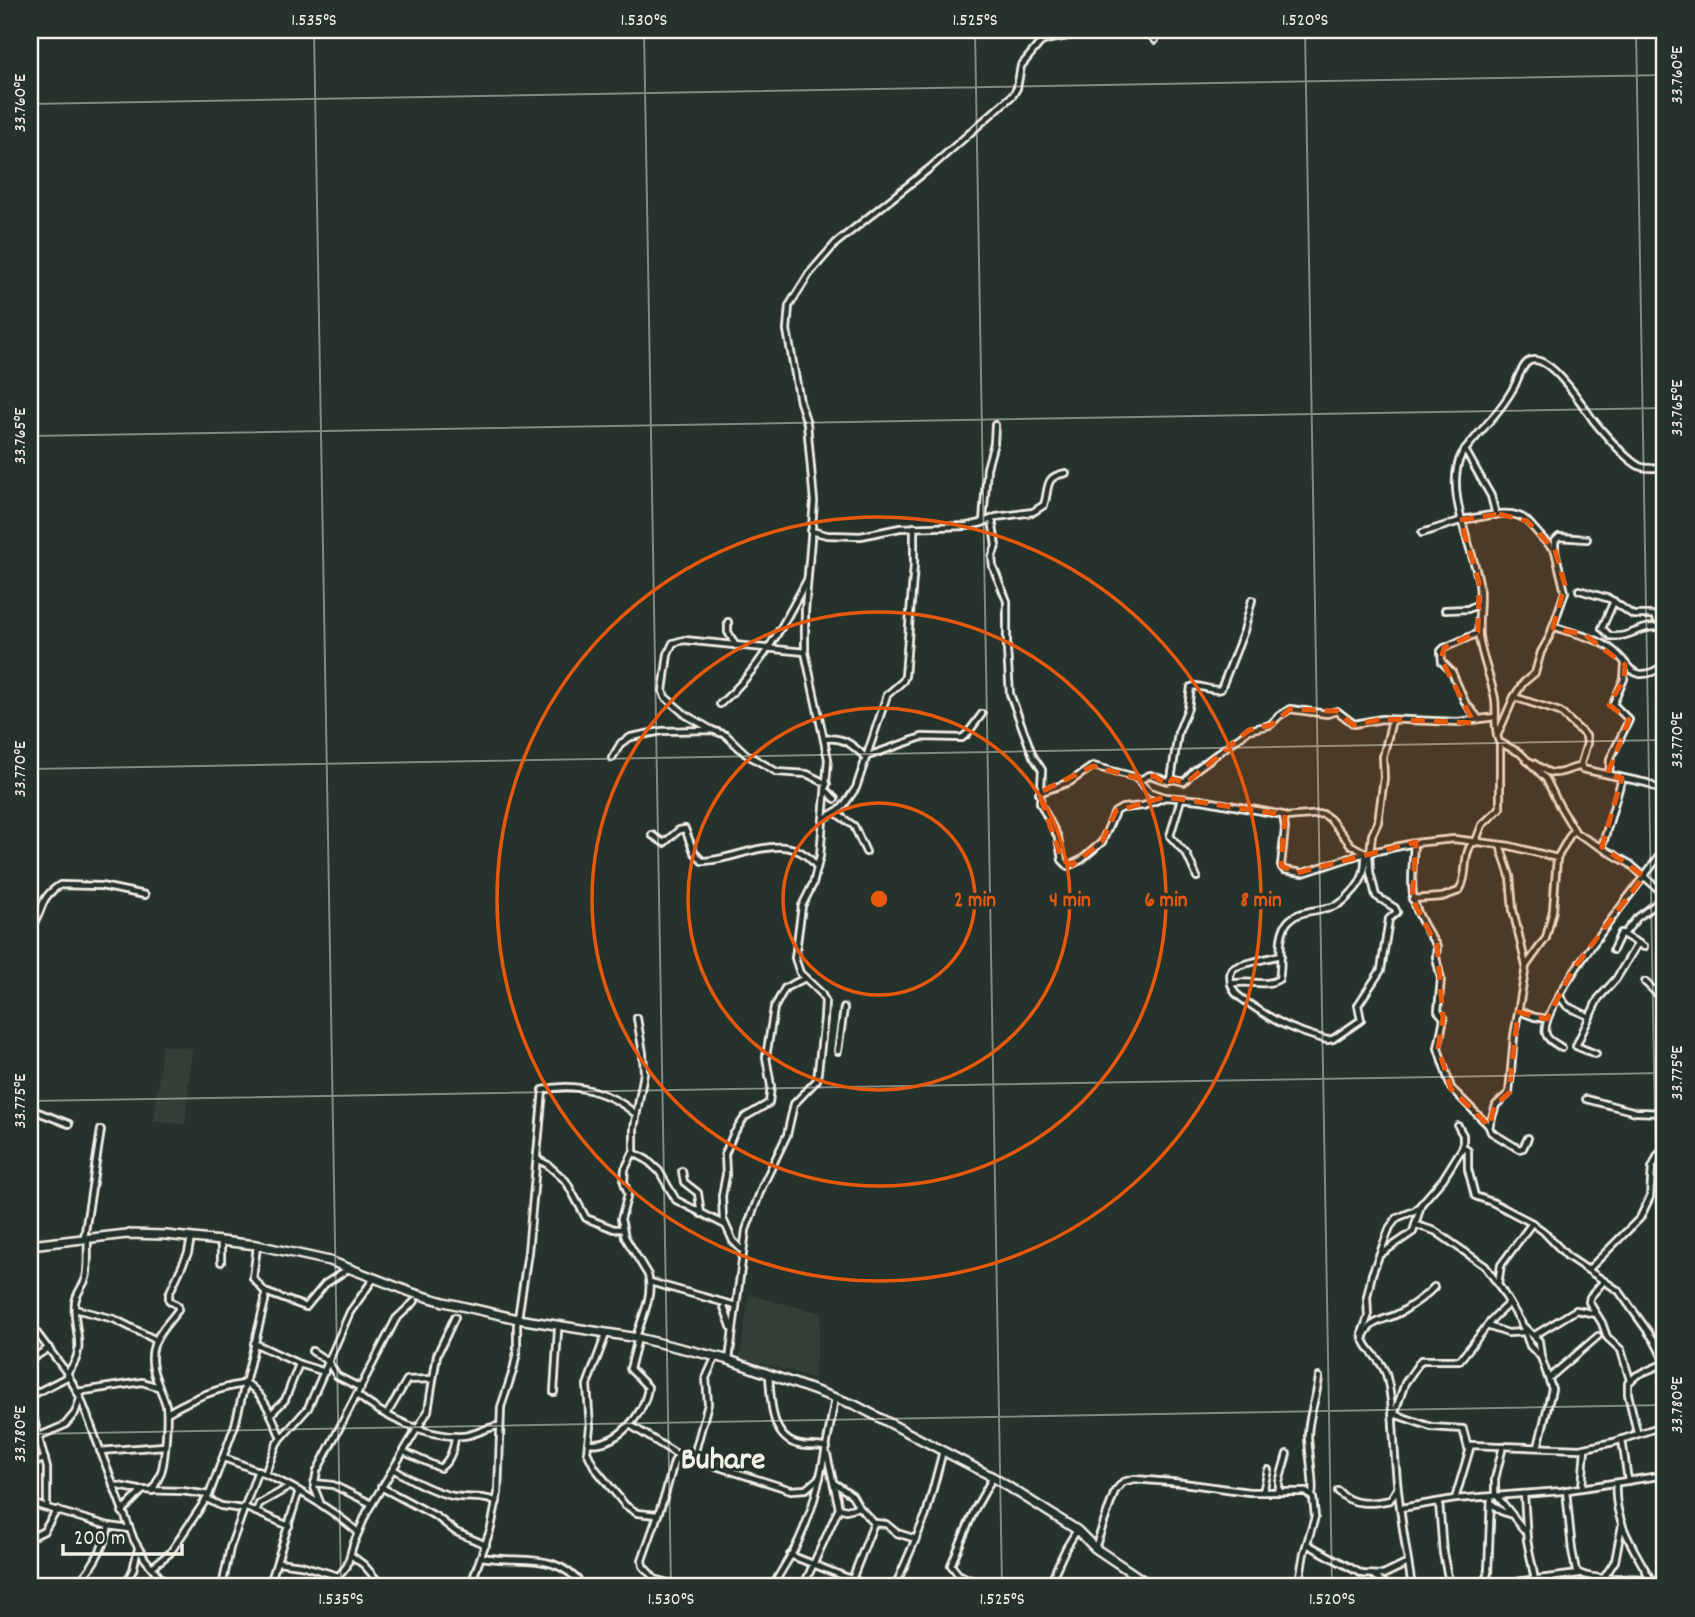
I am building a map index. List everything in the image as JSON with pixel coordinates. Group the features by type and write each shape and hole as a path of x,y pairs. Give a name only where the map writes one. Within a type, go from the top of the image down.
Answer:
{"main road":[{"path":"30,1245 127,1234 257,1245 330,1261 413,1293 518,1319 637,1338 716,1356 861,1408 993,1477 1077,1530 1095,1548 1153,1587"}],"street":[{"path":"729,1360 743,1250 751,1216 782,1148 794,1104 817,1080 822,1052 825,1002 821,993 797,968 794,958 800,914 817,867 828,759 805,652 804,611 814,502 808,435 787,330 788,312 792,298 836,243 930,168 1013,95 1021,66 1040,43 1044,40 1067,38 1079,30"},
{"path":"1146,30 1155,40"},
{"path":"1412,899 1442,897 1459,891 1466,876 1467,851 1482,825 1500,808 1500,743 1497,737 1495,702 1479,632 1480,588 1475,562 1460,521 1458,460 1512,391 1525,365 1534,360 1544,363 1567,385 1593,419 1637,465 1665,468"},
{"path":"984,522 987,468 994,443 995,425"},
{"path":"1465,450 1491,496 1496,514"},
{"path":"811,531 827,535 861,536 886,529 950,527 1032,512 1040,509 1045,501 1050,480 1055,475 1066,473"},
{"path":"1422,533 1460,521 1496,514 1523,518 1555,550"},
{"path":"992,519 996,546 992,557 993,567 1007,601 1010,690 1033,756 1042,770 1039,793 1041,807 1059,840 1061,857 1069,866 1081,860 1102,842 1115,812 1122,808 1143,806 1165,797"},
{"path":"823,819 836,813 846,803 859,782 887,695 903,681 914,565 914,527"},
{"path":"1497,737 1514,697 1523,683 1535,673 1566,590 1555,541 1559,537 1587,539"},
{"path":"720,705 742,686 769,648 808,578"},
{"path":"1579,590 1614,601 1633,615 1653,615 1665,628"},
{"path":"1172,779 1178,733 1188,708 1191,685 1221,689 1245,628 1252,600"},
{"path":"1614,601 1602,628 1610,636 1623,636 1648,626 1665,628"},
{"path":"1445,610 1468,609 1478,603"},
{"path":"728,622 728,632 737,647"},
{"path":"1553,626 1585,635 1619,656 1625,665 1637,673 1656,671 1665,664"},
{"path":"1479,632 1444,648 1441,653 1442,662 1452,672 1465,702 1479,719"},
{"path":"805,652 680,640 669,647 663,691 665,697 686,715 726,735 746,754 777,772 807,774 826,787 835,799"},
{"path":"1609,775 1610,759 1629,720 1613,704 1624,679 1625,665"},
{"path":"1514,697 1558,711 1583,733 1587,743 1581,767"},
{"path":"1140,780 1150,775 1167,781 1172,779 1184,782 1194,771 1249,730 1270,725 1291,709 1327,714 1337,711 1354,724 1374,720 1458,722 1495,717"},
{"path":"865,757 922,737 962,738 982,714"},
{"path":"1231,984 1276,982 1280,976 1280,943 1288,921 1307,912 1340,904 1362,879 1378,822 1384,778 1383,757 1392,720"},
{"path":"612,758 621,743 631,737 663,732 712,730"},
{"path":"824,739 835,737 848,742 865,757"},
{"path":"1500,743 1520,753 1548,781 1573,830 1644,876 1665,896 1637,918 1624,934 1619,935 1613,950"},
{"path":"1527,761 1535,762 1546,772 1554,774 1581,767"},
{"path":"1039,793 1070,782 1093,766 1140,780 1150,792 1165,797 1202,800 1281,814 1284,817 1323,814 1351,845 1368,854"},
{"path":"1581,767 1588,772 1647,783 1664,792 1665,806"},
{"path":"1602,848 1622,778"},
{"path":"1181,799 1170,836 1187,855 1197,877"},
{"path":"836,813 854,826 866,852"},
{"path":"1284,817 1281,863 1284,870 1303,873 1368,854 1454,839 1500,845 1557,858"},
{"path":"652,835 664,843 679,830 685,829 694,852 702,861 783,847 805,853 817,867"},
{"path":"1526,966 1546,938 1553,910 1557,858 1573,830"},
{"path":"1414,844 1412,899 1425,931 1437,947 1436,957 1441,979 1438,1009 1444,1017 1438,1045 1451,1089 1492,1132 1519,1149 1523,1148 1528,1138"},
{"path":"1489,1126 1496,1105 1508,1093 1526,966 1513,909 1510,876 1500,845"},
{"path":"1562,1048 1546,1036 1547,1019 1572,971 1665,848"},
{"path":"1281,955 1238,965 1231,971 1231,984 1238,997 1279,1024 1327,1040 1333,1039 1360,1021 1358,1005 1381,970 1389,919 1397,912 1376,896 1368,854"},
{"path":"30,928 36,922 44,899 60,885 86,888 101,886 145,895"},
{"path":"1624,934 1644,947"},
{"path":"1596,1054 1576,1046 1598,999 1616,979 1638,943"},
{"path":"790,984 797,968"},
{"path":"743,1250 733,1241 725,1225 722,1205 726,1175 725,1154 745,1116 766,1105 771,1098 771,1077 766,1064 770,1030 779,998 790,984 805,978"},
{"path":"1644,982 1665,1001"},
{"path":"1560,997 1567,1006 1590,1017"},
{"path":"838,1051 844,1009"},
{"path":"1518,1011 1547,1019"},
{"path":"589,1443 604,1443 630,1424 649,1390 630,1369 650,1282 622,1229 622,1213 628,1194 624,1182 625,1169 634,1153 636,1114 643,1082 644,1062 637,1018"},
{"path":"470,1587 486,1545 497,1503 501,1407 515,1362 543,1091 589,1090 615,1099 636,1114"},
{"path":"1657,1112 1665,1092"},
{"path":"1586,1098 1623,1109 1665,1113"},
{"path":"30,1109 69,1124"},
{"path":"1412,1587 1386,1375 1381,1363 1363,1340 1362,1333 1368,1317 1369,1286 1390,1227 1397,1218 1416,1210 1443,1179 1463,1147 1463,1135 1458,1126"},
{"path":"30,1396 68,1375 76,1362 79,1336 75,1309 78,1291 86,1277 86,1238 102,1130"},
{"path":"1463,1147 1468,1152 1468,1169 1475,1196 1532,1223 1567,1256 1589,1269 1626,1299 1654,1339 1665,1362 1630,1380"},
{"path":"1589,1269 1640,1218 1650,1197 1652,1168 1665,1148"},
{"path":"634,1153 659,1171 676,1200 725,1225"},
{"path":"537,1159 548,1164 566,1181 586,1218 614,1229 622,1229"},
{"path":"682,1171 684,1182 698,1193 701,1214"},
{"path":"1380,1255 1410,1235 1416,1226 1421,1204"},
{"path":"1498,1284 1501,1265 1532,1223"},
{"path":"1416,1226 1434,1230 1479,1261 1498,1284 1522,1324 1530,1346 1541,1357"},
{"path":"152,1491 161,1472 167,1413 152,1360 156,1340 178,1310 178,1306 169,1300 169,1294 188,1253 191,1238"},
{"path":"221,1241 221,1262"},
{"path":"257,1245 253,1278 265,1292 306,1307 326,1284 348,1268"},
{"path":"1604,1280 1589,1300 1607,1337 1621,1350 1630,1380 1627,1388 1637,1433"},
{"path":"265,1474 273,1450 308,1408 350,1312 372,1281"},
{"path":"650,1282 736,1306"},
{"path":"1363,1340 1372,1324 1403,1311 1427,1296 1434,1287"},
{"path":"152,1567 170,1553 208,1497 235,1425 265,1292"},
{"path":"320,1502 314,1492 317,1471 396,1319 415,1301"},
{"path":"1393,1416 1405,1383 1420,1360 1460,1360 1508,1304"},
{"path":"724,1307 733,1334"},
{"path":"75,1309 114,1319 156,1340"},
{"path":"1535,1335 1576,1310 1597,1314"},
{"path":"330,1587 347,1566 358,1532 372,1504 428,1411 437,1355 454,1317"},
{"path":"30,1324 68,1375 81,1399 138,1548 168,1587"},
{"path":"1522,1324 1535,1335 1541,1346 1541,1357 1552,1389 1538,1447"},
{"path":"1487,1326 1508,1333 1525,1332"},
{"path":"554,1392 558,1330"},
{"path":"607,1333 587,1387 590,1419 587,1452 590,1460 625,1505 637,1513 657,1515"},
{"path":"1549,1378 1598,1336"},
{"path":"254,1343 361,1388"},
{"path":"30,1360 48,1348"},
{"path":"312,1351 329,1362 337,1376"},
{"path":"693,1459 708,1404 706,1378 716,1356"},
{"path":"271,1414 285,1400 299,1364"},
{"path":"769,1374 771,1407 779,1431 796,1444 827,1448"},
{"path":"1298,1587 1315,1517 1311,1495 1314,1488 1310,1472 1308,1433 1320,1377"},
{"path":"387,1414 407,1380 432,1378"},
{"path":"77,1392 142,1382 158,1387"},
{"path":"167,1413 187,1402 244,1383 257,1391 281,1438"},
{"path":"357,1395 387,1414 436,1434 470,1435 485,1428 499,1426"},
{"path":"773,1587 800,1539 826,1454 835,1398"},
{"path":"30,1440 65,1425 75,1413 81,1399"},
{"path":"30,1405 48,1475 47,1507"},
{"path":"1393,1416 1431,1427 1463,1429 1468,1448 1455,1499"},
{"path":"630,1424 679,1454 795,1491 806,1489 820,1477"},
{"path":"1468,1448 1475,1444 1586,1448 1665,1425"},
{"path":"404,1452 440,1468 452,1452 454,1436"},
{"path":"1622,1439 1628,1481"},
{"path":"100,1451 164,1446"},
{"path":"1485,1586 1495,1479 1503,1446"},
{"path":"1582,1488 1586,1448"},
{"path":"895,1587 926,1515 943,1451"},
{"path":"679,1454 642,1560 643,1566 653,1579 684,1587"},
{"path":"803,1587 839,1508 826,1454"},
{"path":"1279,1491 1287,1454"},
{"path":"224,1458 258,1470 299,1490 320,1502 358,1532"},
{"path":"30,1463 45,1459"},
{"path":"393,1469 442,1493 497,1503"},
{"path":"222,1587 227,1558 258,1470"},
{"path":"1263,1492 1268,1470"},
{"path":"1401,1508 1455,1499 1494,1498 1566,1490 1665,1475"},
{"path":"984,1587 958,1574 951,1565 975,1509 993,1477"},
{"path":"1095,1548 1115,1491 1127,1480 1151,1479 1248,1492 1306,1492 1311,1495"},
{"path":"314,1483 333,1485 372,1504"},
{"path":"833,1483 852,1495 874,1523 886,1524 897,1533 916,1539"},
{"path":"1616,1483 1615,1504 1622,1525 1650,1578"},
{"path":"113,1485 152,1491 182,1491 208,1497 221,1506 244,1508 289,1526"},
{"path":"256,1512 258,1505 290,1486"},
{"path":"381,1487 437,1517 456,1532 486,1545"},
{"path":"1338,1491 1351,1501 1387,1501 1392,1499 1398,1488"},
{"path":"122,1512 143,1490"},
{"path":"269,1587 299,1490"},
{"path":"1566,1490 1572,1549 1576,1571 1580,1574"},
{"path":"1524,1494 1526,1531 1535,1580"},
{"path":"1494,1498 1526,1531"},
{"path":"1494,1498 1501,1511 1510,1514"},
{"path":"1439,1502 1443,1553 1450,1587"},
{"path":"30,1503 109,1526 130,1529"},
{"path":"839,1508 846,1510 859,1507"},
{"path":"30,1538 44,1531 57,1510"},
{"path":"849,1587 874,1523"},
{"path":"1598,1587 1619,1551 1622,1525"},
{"path":"73,1587 84,1577 95,1559 109,1526"},
{"path":"1048,1587 1077,1530"},
{"path":"1307,1544 1353,1571 1373,1575 1383,1575 1408,1563"},
{"path":"124,1587 133,1570 138,1548"},
{"path":"790,1555 871,1587"},
{"path":"351,1556 364,1565 383,1587"},
{"path":"482,1557 555,1563 584,1587"},
{"path":"278,1562 301,1565 338,1576"},
{"path":"1475,1587 1510,1585 1580,1574 1650,1578 1665,1584"},
{"path":"1373,1575 1389,1587"},
{"path":"1550,1578 1551,1587"},
{"path":"651,1587 653,1579"}],"highlighted area":[{"path":"1499,514 1527,521 1555,550 1565,585 1553,628 1585,635 1625,665 1624,679 1609,705 1629,720 1607,775 1622,778 1602,847 1644,876 1572,971 1547,1019 1518,1012 1509,1093 1495,1105 1489,1126 1451,1089 1438,1048 1443,1018 1437,946 1412,899 1416,842 1297,873 1281,866 1285,815 1165,797 1116,811 1102,842 1072,865 1062,860 1039,793 1093,766 1141,779 1154,776 1169,785 1172,779 1186,783 1249,730 1271,725 1290,709 1337,711 1353,725 1382,719 1474,723 1441,659 1444,648 1478,632 1479,582 1460,520"}],"shaded area":[{"path":"162,1045 192,1048 185,1125 154,1121"},
{"path":"749,1295 822,1313 813,1378 740,1357"}],"district":[{"name":"Buhare","path":"723,1462"}]}
